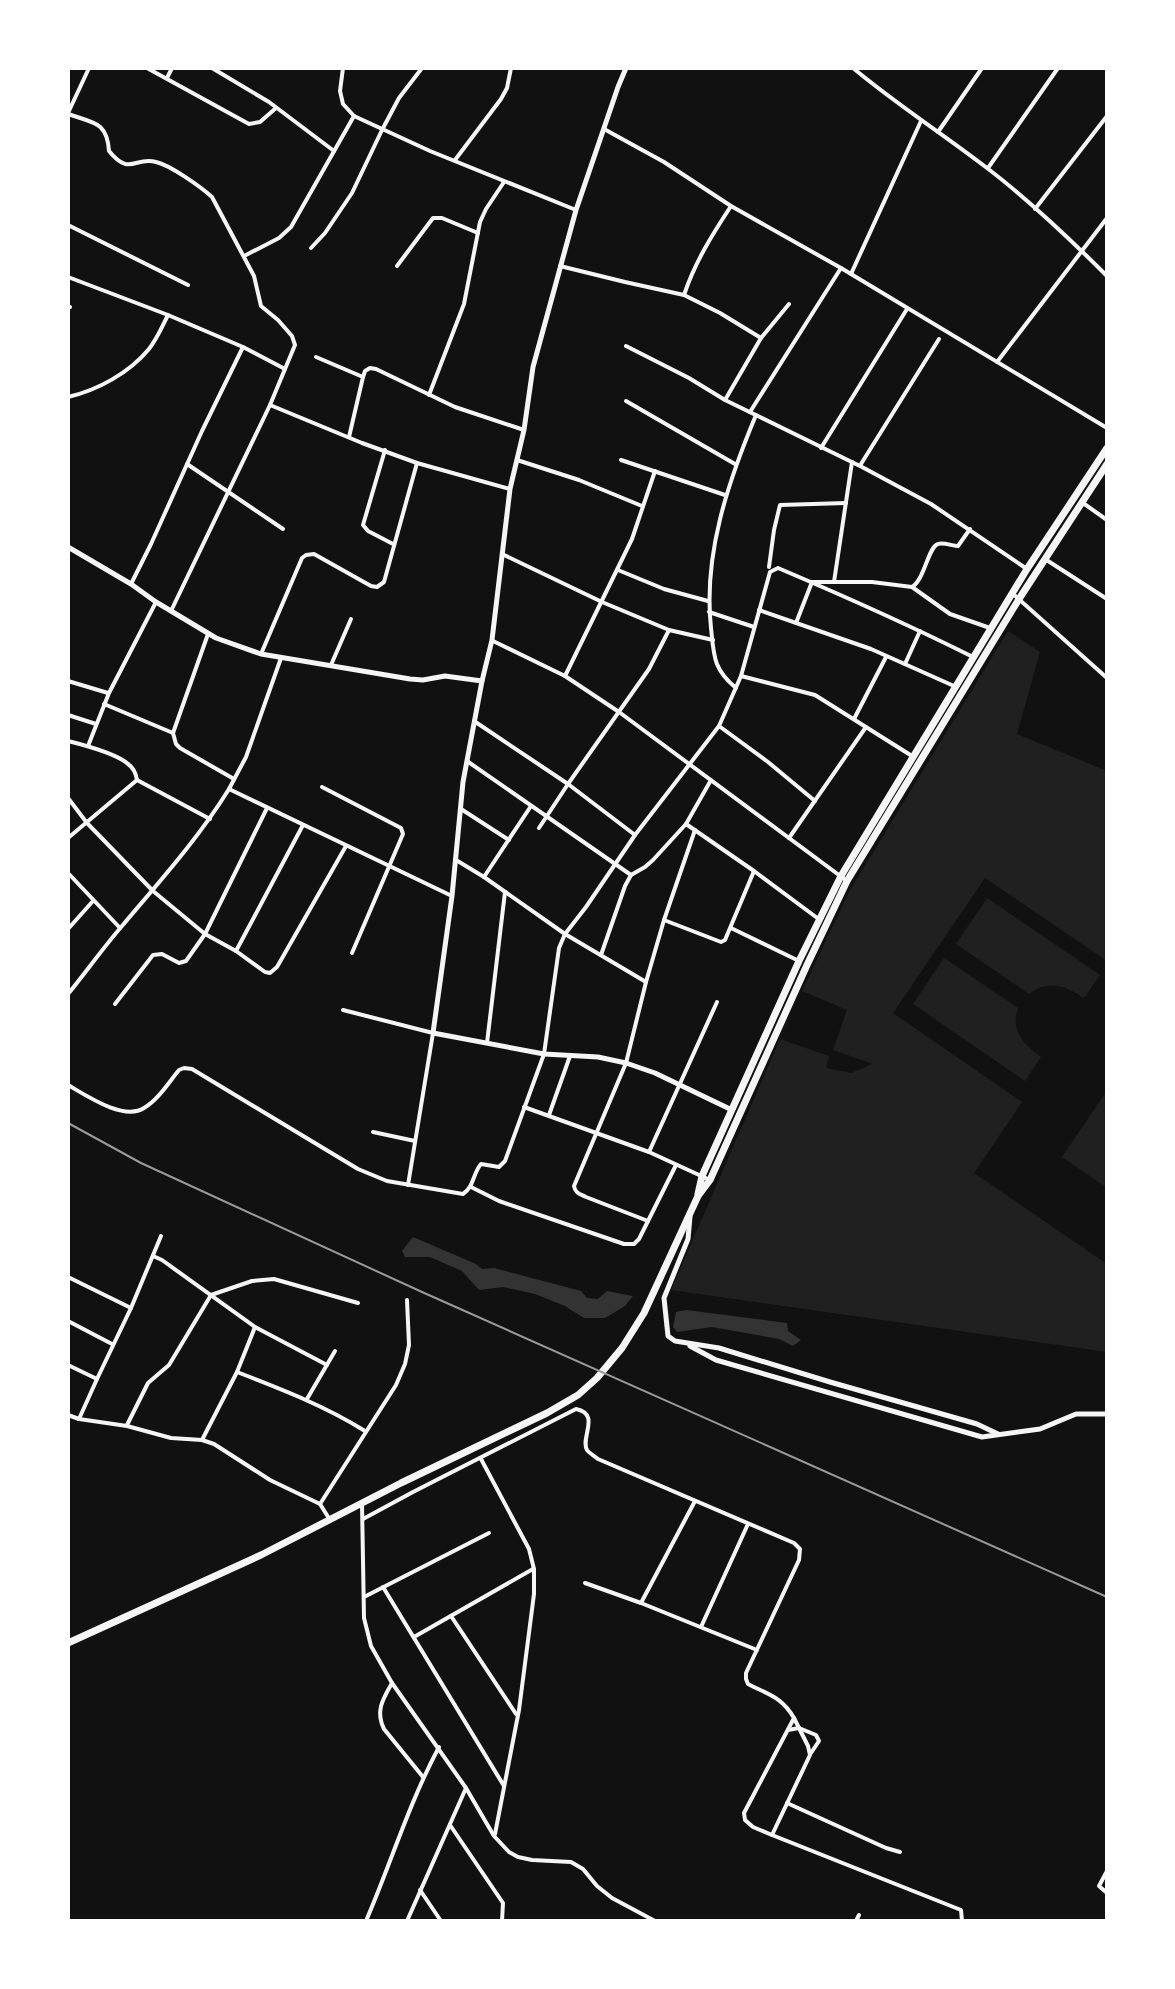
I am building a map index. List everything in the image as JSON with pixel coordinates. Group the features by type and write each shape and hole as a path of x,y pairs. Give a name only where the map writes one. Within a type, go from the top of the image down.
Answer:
{"main road":[{"path":"698,1196 710,1180 844,878 1016,596 1027,569 1107,448"},
{"path":"68,1643 330,1521 568,1401 597,1378 622,1348 644,1313 698,1196 702,1176 820,920 912,756 991,628 1045,559 1107,464"}],"street":[{"path":"89,68 68,114 102,128 108,139 109,151 123,163 131,165 155,161 204,190 218,206 245,256 254,276 261,306 292,336 295,345 270,405 171,611"},
{"path":"147,68 249,124 260,122 276,108"},
{"path":"167,78 172,68"},
{"path":"212,68 276,108 334,151"},
{"path":"343,68 340,91 343,104 354,116 576,210"},
{"path":"311,248 352,193 399,98 422,68"},
{"path":"455,160 501,99 511,68"},
{"path":"408,1185 441,983 467,761 492,640 510,489 524,430 533,367 576,210 626,68"},
{"path":"853,68 988,168 1107,276"},
{"path":"937,132 982,68"},
{"path":"988,168 1058,68"},
{"path":"245,256 279,238 291,227 354,116"},
{"path":"1035,209 1107,116"},
{"path":"851,274 921,121"},
{"path":"603,129 664,162 731,206 841,268 1107,428"},
{"path":"429,395 464,304 486,209 504,182"},
{"path":"684,295 703,249 731,206"},
{"path":"397,266 433,218 442,218 478,233"},
{"path":"997,362 1107,218"},
{"path":"68,225 188,285"},
{"path":"560,266 684,295 761,338"},
{"path":"750,412 841,268"},
{"path":"68,277 168,315 285,369"},
{"path":"725,400 761,338 789,304"},
{"path":"821,448 907,309"},
{"path":"68,397 83,394 133,366 156,340 168,315"},
{"path":"862,467 861,464 939,339"},
{"path":"626,346 725,400 931,504 1027,569"},
{"path":"131,584 243,347"},
{"path":"316,357 363,377"},
{"path":"349,437 363,377 370,368 455,407 524,430"},
{"path":"626,401 735,464"},
{"path":"270,405 417,463 510,489"},
{"path":"736,688 719,671 713,658 708,601 710,574 726,496 735,464 756,415"},
{"path":"385,450 363,525 393,544"},
{"path":"517,460 579,480 642,506"},
{"path":"621,460 726,496"},
{"path":"834,582 852,462"},
{"path":"261,654 302,558 306,555 314,554 371,586 377,587 384,582 417,463"},
{"path":"187,464 283,529"},
{"path":"565,676 632,539 655,471"},
{"path":"769,567 780,505 846,503"},
{"path":"1083,503 1107,520"},
{"path":"912,587 919,582 935,546 940,543 958,546 970,529"},
{"path":"68,547 208,634 261,654 410,679 445,676 482,681"},
{"path":"502,554 669,630 713,640"},
{"path":"1045,559 1107,599"},
{"path":"68,1085 95,1100 131,1113 153,1101 179,1070 192,1069 358,1169 387,1181 463,1194 471,1187 478,1166 502,1165 544,1054 559,948 565,934 635,835 719,726 741,676 768,577 773,569 778,568 812,582 973,657"},
{"path":"618,570 664,589 708,601"},
{"path":"812,582 872,582 912,587 950,614 991,628"},
{"path":"796,623 812,582"},
{"path":"1016,596 1107,678"},
{"path":"88,746 109,693 156,602"},
{"path":"759,610 871,649 957,687"},
{"path":"709,612 754,627"},
{"path":"331,665 351,619"},
{"path":"539,828 649,669 669,630"},
{"path":"905,664 920,631"},
{"path":"208,634 173,733 180,748 234,779"},
{"path":"492,640 565,676 619,712 844,878"},
{"path":"854,719 887,656"},
{"path":"68,994 210,819 229,789 246,757 281,657"},
{"path":"741,676 815,695 912,756"},
{"path":"68,681 109,693"},
{"path":"104,704 173,733"},
{"path":"68,715 97,724"},
{"path":"474,721 568,784 635,835"},
{"path":"719,726 815,801"},
{"path":"789,838 866,727"},
{"path":"68,741 88,746 130,765 137,780 210,819"},
{"path":"467,761 631,875"},
{"path":"68,838 137,780"},
{"path":"601,955 631,875 653,860 686,824 711,780"},
{"path":"322,787 401,828 403,834 352,953"},
{"path":"229,789 452,896"},
{"path":"68,798 87,823 153,891 205,934 270,973 274,971 346,846"},
{"path":"484,877 531,806"},
{"path":"115,1004 153,955 162,954 179,963 186,961 205,934 267,808"},
{"path":"461,809 509,840"},
{"path":"686,824 820,920"},
{"path":"236,951 303,825"},
{"path":"648,1221 586,1197 574,1186 626,1063 664,920 695,830"},
{"path":"454,859 565,934 646,982"},
{"path":"664,920 721,942 728,937 754,871"},
{"path":"68,873 120,928"},
{"path":"487,1043 505,892"},
{"path":"68,929 94,900"},
{"path":"731,928 799,961"},
{"path":"595,952 605,945"},
{"path":"649,1152 717,1002"},
{"path":"343,1010 433,1033 544,1054 598,1057 626,1063 655,1073 732,1110"},
{"path":"549,1115 570,1056"},
{"path":"524,1107 649,1152 710,1180"},
{"path":"373,1132 415,1141"},
{"path":"471,1187 499,1201 624,1244 634,1244 676,1165"},
{"path":"691,1212 688,1239 664,1298 668,1336 675,1341 719,1348 977,1424 998,1434"},
{"path":"79,1419 161,1236"},
{"path":"153,1256 255,1327 327,1365"},
{"path":"68,1277 131,1308"},
{"path":"127,1426 148,1383 169,1365 211,1295 242,1284 274,1279 358,1303"},
{"path":"320,1504 396,1385 405,1364 409,1345 407,1300"},
{"path":"68,1321 113,1344"},
{"path":"202,1440 237,1372 255,1327"},
{"path":"688,1344 716,1360 982,1437 1040,1429 1076,1414 1107,1414"},
{"path":"307,1399 335,1351"},
{"path":"68,1365 97,1379"},
{"path":"237,1372 307,1399 365,1431"},
{"path":"363,1519 581,1409 588,1419 585,1446 598,1459 794,1543 800,1549 799,1560 746,1673 746,1679 748,1684 787,1705 810,1755"},
{"path":"68,1415 171,1438 202,1440 227,1451 270,1480 320,1504 330,1521"},
{"path":"480,1458 529,1549 534,1569 534,1594 518,1716 494,1836"},
{"path":"641,1603 695,1501"},
{"path":"362,1503 364,1618 371,1646 392,1683 466,1788 494,1836 518,1857 571,1862 583,1869 612,1898 655,1921"},
{"path":"701,1627 748,1524"},
{"path":"364,1597 489,1533"},
{"path":"414,1637 534,1569"},
{"path":"585,1583 757,1650"},
{"path":"383,1587 504,1786"},
{"path":"451,1616 518,1716"},
{"path":"392,1683 379,1706 380,1720 423,1777"},
{"path":"794,1718 744,1813 748,1824 961,1910 962,1921"},
{"path":"772,1835 819,1741 816,1735 799,1728 788,1730"},
{"path":"366,1921 423,1777 439,1747"},
{"path":"407,1921 466,1788"},
{"path":"787,1803 900,1852"},
{"path":"450,1825 503,1903 502,1921"},
{"path":"1107,1871 1099,1886 1107,1893"},
{"path":"420,1890 441,1921"}],"shaded area":[{"path":"1008,631 1040,652 1017,734 1107,771 1107,961 985,878 893,1013 1022,1102 974,1173 1107,1264 1107,1352 671,1290 780,1039 829,1056 826,1068 851,1073 873,1064 833,1050 847,1010 802,991 849,892"},
{"path":"987,898 1100,975 1084,998 1057,986 1036,989 1029,994 956,944"},
{"path":"944,958 1018,1008 1016,1024 1020,1037 1041,1057 1025,1081 913,1004"},
{"path":"1107,1092 1107,1188 1062,1157"},
{"path":"413,1237 482,1269 494,1268 581,1291 587,1298 598,1299 607,1291 633,1296 625,1306 605,1318 584,1318 565,1306 535,1294 503,1287 479,1290 462,1271 430,1257 405,1257 402,1251"},
{"path":"686,1310 787,1323 788,1331 801,1340 793,1346 779,1339 712,1327 677,1332 673,1327 676,1312"}],"railway":[{"path":"68,1123 141,1163 422,1292 1107,1597"}]}
